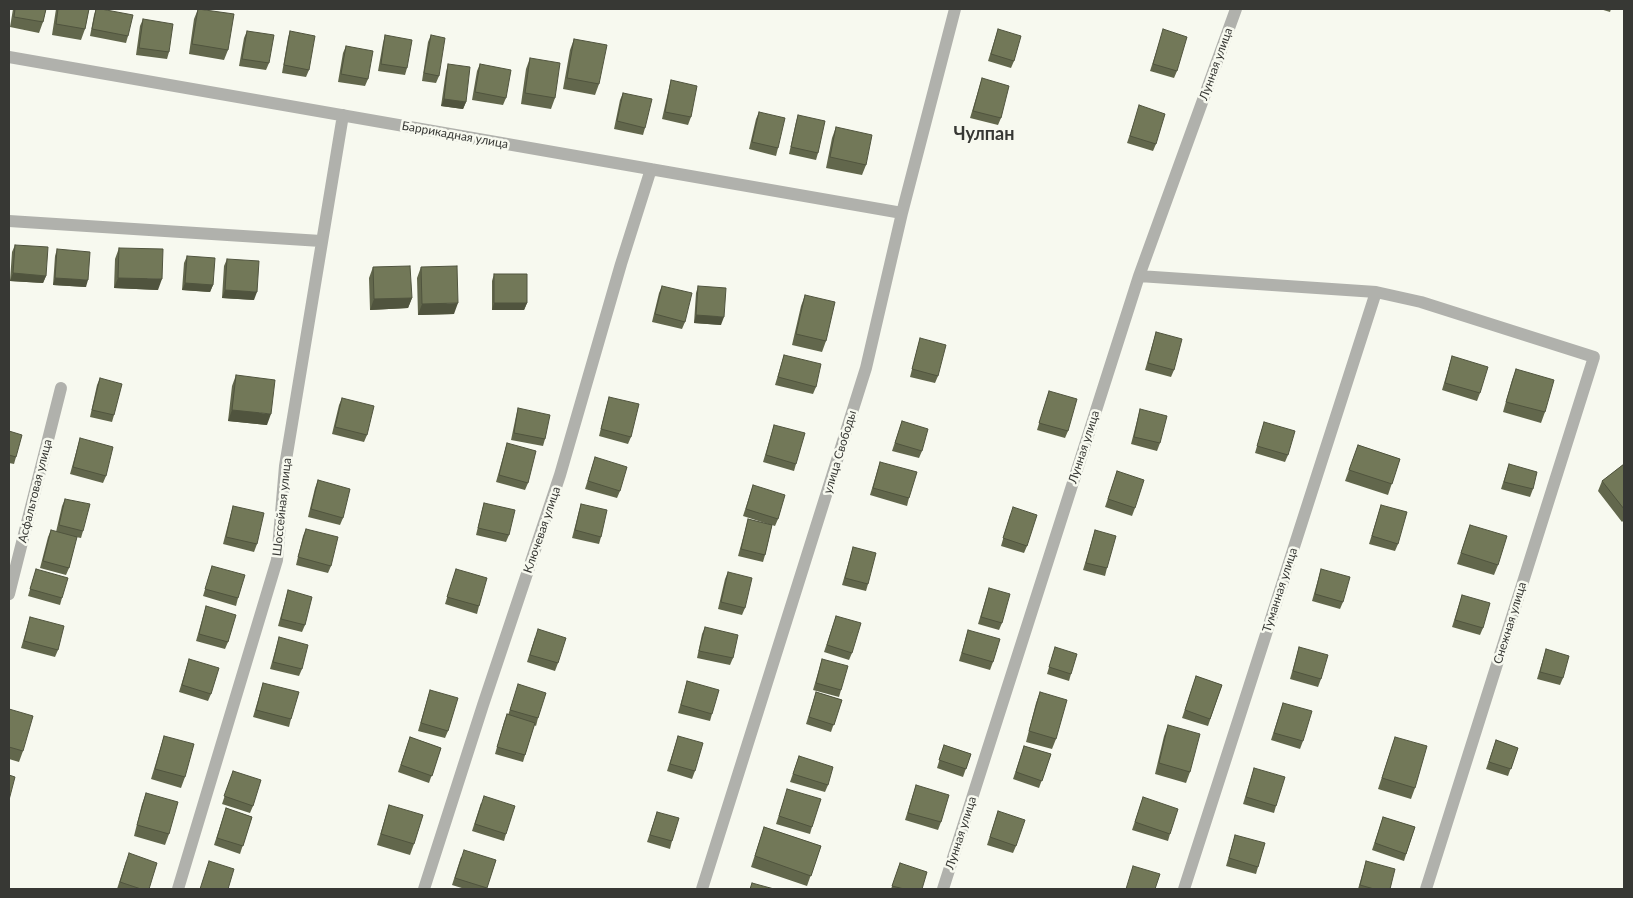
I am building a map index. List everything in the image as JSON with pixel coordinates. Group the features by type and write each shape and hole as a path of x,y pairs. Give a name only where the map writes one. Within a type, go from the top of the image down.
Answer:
{"street":[{"name":"улица Свободы","path":"702,889 866,368 902,213 956,9"},
{"name":"Лунная улица","path":"943,889 1139,276 1236,9"},
{"name":"Баррикадная улица","path":"9,57 902,213"},
{"name":"Шоссейная улица","path":"178,889 277,560 285,466 343,116"},
{"name":"Ключевая улица","path":"424,889 483,705 560,476 621,264 651,169"},
{"path":"9,221 321,241"},
{"path":"1139,276 1376,292"},
{"name":"Снежная улица","path":"1376,292 1421,302 1594,357 1426,889"},
{"name":"Туманная улица","path":"1184,889 1376,292"},
{"name":"Асфальтовая улица","path":"9,594 62,388"}],"building":[{"path":"15,9 46,9 43,22 14,17"},
{"path":"58,9 89,9 85,29 56,24"},
{"path":"96,9 133,15 128,36 92,29"},
{"path":"198,9 234,14 228,50 192,44"},
{"path":"143,19 173,24 169,52 139,48"},
{"path":"998,29 1021,36 1014,61 991,54"},
{"path":"1163,29 1187,37 1177,71 1153,64"},
{"path":"247,31 274,35 269,63 242,59"},
{"path":"290,31 315,36 309,70 284,65"},
{"path":"385,35 412,40 407,68 381,64"},
{"path":"431,35 445,38 439,76 424,73"},
{"path":"574,39 607,45 599,84 567,78"},
{"path":"346,46 373,51 368,79 341,74"},
{"path":"530,58 560,63 555,98 525,93"},
{"path":"448,64 470,67 466,102 444,99"},
{"path":"480,64 511,70 506,98 475,92"},
{"path":"982,78 1009,86 1001,118 973,111"},
{"path":"671,80 697,86 691,117 665,112"},
{"path":"623,93 652,99 645,128 617,121"},
{"path":"1139,105 1165,114 1156,144 1130,136"},
{"path":"759,112 785,118 778,148 752,142"},
{"path":"798,115 825,121 818,153 791,147"},
{"path":"836,127 872,135 866,165 830,157"},
{"path":"15,245 48,247 46,276 13,273"},
{"path":"119,248 163,249 162,279 118,278"},
{"path":"57,249 90,252 88,280 55,278"},
{"path":"187,256 215,258 213,285 185,283"},
{"path":"227,259 259,261 257,292 225,290"},
{"path":"410,266 412,298 374,299 373,267"},
{"path":"457,266 458,303 422,304 421,267"},
{"path":"494,274 527,274 527,303 494,303"},
{"path":"662,286 692,293 685,322 655,314"},
{"path":"698,286 726,288 724,317 696,315"},
{"path":"805,295 835,302 826,341 796,334"},
{"path":"1156,332 1182,339 1174,370 1148,363"},
{"path":"920,338 946,345 938,376 912,369"},
{"path":"784,355 821,364 816,387 778,377"},
{"path":"1452,356 1488,367 1480,393 1445,383"},
{"path":"1516,369 1554,380 1545,412 1506,402"},
{"path":"236,375 275,380 271,414 232,410"},
{"path":"100,378 122,384 114,415 92,410"},
{"path":"1049,391 1077,399 1068,431 1039,423"},
{"path":"609,397 639,404 631,437 601,429"},
{"path":"342,398 374,406 367,435 335,427"},
{"path":"518,408 550,415 545,439 514,433"},
{"path":"1140,409 1167,416 1160,443 1134,437"},
{"path":"902,421 928,429 922,451 895,443"},
{"path":"1264,422 1295,431 1288,455 1257,446"},
{"path":"774,425 805,433 796,464 766,455"},
{"path":"9,431 22,435 16,457 9,455"},
{"path":"80,438 113,447 106,476 73,467"},
{"path":"507,443 536,451 528,483 499,475"},
{"path":"1358,445 1400,459 1392,484 1349,470"},
{"path":"595,457 627,467 620,491 588,481"},
{"path":"880,462 917,472 909,498 873,488"},
{"path":"1509,464 1537,472 1533,489 1504,482"},
{"path":"1624,464 1624,509 1602,481"},
{"path":"1117,471 1144,480 1135,508 1108,499"},
{"path":"318,480 350,489 343,518 311,509"},
{"path":"753,485 785,495 778,519 746,509"},
{"path":"65,499 90,504 83,531 59,525"},
{"path":"484,503 515,510 509,535 478,528"},
{"path":"581,504 607,510 601,537 575,530"},
{"path":"1381,505 1407,512 1398,544 1372,536"},
{"path":"233,506 264,513 257,544 226,537"},
{"path":"1013,507 1037,515 1027,546 1003,538"},
{"path":"748,519 772,525 765,555 741,549"},
{"path":"1470,525 1507,536 1498,565 1461,553"},
{"path":"306,529 338,537 331,566 298,557"},
{"path":"51,530 77,537 69,568 43,561"},
{"path":"1095,530 1116,536 1107,568 1086,563"},
{"path":"853,547 876,553 868,584 845,578"},
{"path":"212,566 245,575 238,598 205,589"},
{"path":"36,569 68,578 62,598 30,589"},
{"path":"456,569 487,578 479,606 447,597"},
{"path":"1321,569 1350,577 1343,602 1315,594"},
{"path":"728,572 752,578 745,608 721,602"},
{"path":"989,588 1010,594 1002,623 981,617"},
{"path":"288,590 312,597 305,625 281,619"},
{"path":"1462,595 1490,603 1483,628 1455,620"},
{"path":"206,606 236,615 228,642 199,634"},
{"path":"836,616 861,623 852,653 827,645"},
{"path":"30,617 64,626 58,650 24,641"},
{"path":"705,627 738,635 733,658 699,651"},
{"path":"538,629 566,638 558,663 530,655"},
{"path":"968,630 1000,639 993,662 962,653"},
{"path":"279,637 308,645 302,669 273,662"},
{"path":"1055,647 1077,654 1071,674 1049,667"},
{"path":"1299,647 1328,655 1321,679 1293,671"},
{"path":"1546,649 1569,656 1563,678 1540,672"},
{"path":"189,659 219,668 211,694 182,685"},
{"path":"822,659 848,666 841,690 816,683"},
{"path":"1196,676 1222,685 1210,719 1185,710"},
{"path":"687,681 719,690 712,714 681,705"},
{"path":"263,683 299,692 291,719 256,710"},
{"path":"518,684 546,693 538,718 510,710"},
{"path":"430,690 458,698 448,731 421,723"},
{"path":"816,692 842,700 834,725 809,717"},
{"path":"1040,692 1067,700 1056,739 1029,731"},
{"path":"1283,703 1312,711 1303,741 1274,733"},
{"path":"9,709 33,716 23,751 9,747"},
{"path":"507,714 535,723 525,755 497,747"},
{"path":"1168,725 1200,734 1190,772 1159,763"},
{"path":"164,736 194,744 185,777 155,769"},
{"path":"678,736 703,743 695,771 670,764"},
{"path":"410,737 441,748 432,776 401,765"},
{"path":"1395,737 1427,746 1415,788 1382,778"},
{"path":"1496,740 1518,748 1511,769 1489,762"},
{"path":"944,745 971,754 966,769 939,760"},
{"path":"1024,746 1051,754 1042,781 1016,772"},
{"path":"799,756 833,767 828,785 793,774"},
{"path":"1254,768 1285,777 1276,806 1246,797"},
{"path":"233,771 261,780 253,806 224,796"},
{"path":"9,775 15,777 9,800"},
{"path":"916,785 949,795 941,822 908,813"},
{"path":"787,789 821,799 812,827 779,816"},
{"path":"146,793 178,802 169,834 137,825"},
{"path":"484,796 515,806 506,834 475,824"},
{"path":"1143,797 1178,809 1170,834 1135,822"},
{"path":"389,805 423,815 414,844 381,834"},
{"path":"226,808 252,817 243,846 217,838"},
{"path":"998,811 1025,820 1016,846 990,837"},
{"path":"657,812 679,818 672,841 650,835"},
{"path":"1383,817 1415,827 1406,854 1375,843"},
{"path":"764,827 821,846 811,876 755,856"},
{"path":"1235,835 1265,843 1258,867 1229,858"},
{"path":"464,850 496,860 487,888 455,878"},
{"path":"129,853 157,863 149,889 141,889 120,882"},
{"path":"209,861 234,869 228,889 200,889"},
{"path":"1366,861 1395,869 1390,889 1374,889 1360,885"},
{"path":"900,863 927,872 922,889 904,889 892,886"},
{"path":"1133,866 1160,874 1155,889 1126,889"},
{"path":"752,883 774,889 750,889"}],"district":[{"name":"Чулпан","path":"984,134"}]}
